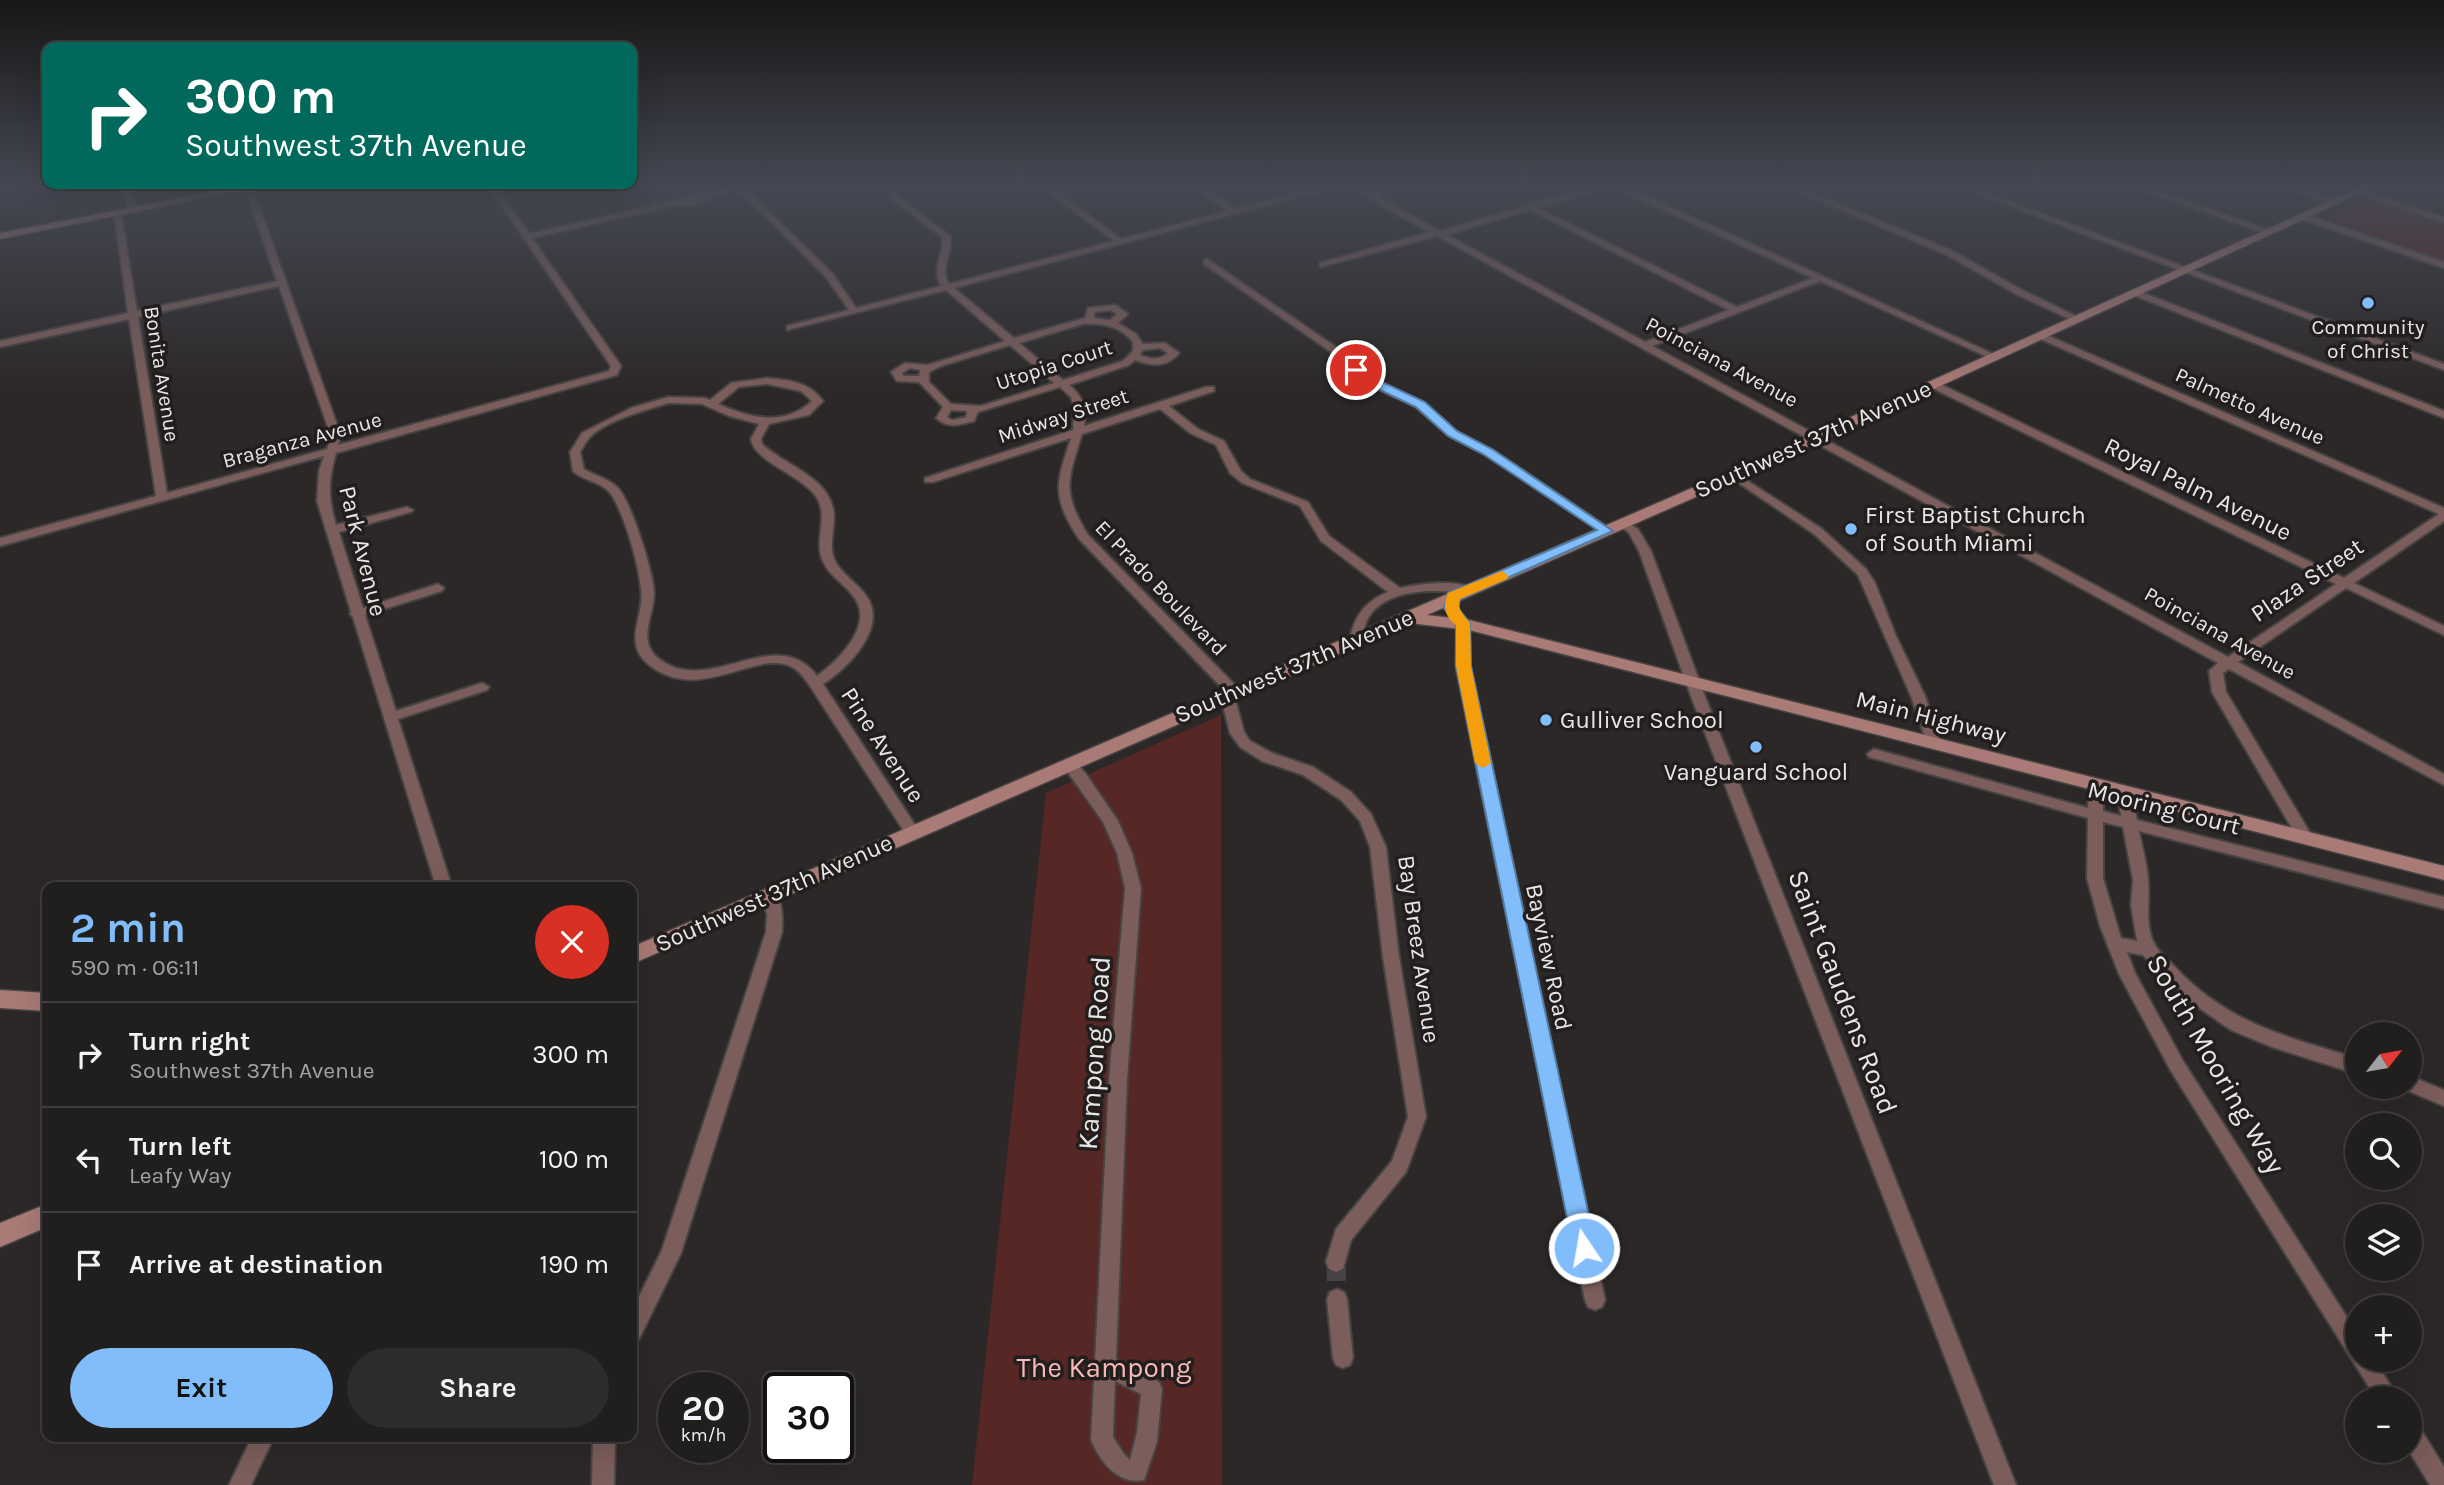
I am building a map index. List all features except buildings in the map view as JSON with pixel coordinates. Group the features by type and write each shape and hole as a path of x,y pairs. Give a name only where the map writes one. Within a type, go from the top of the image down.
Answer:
{"main road":[{"name":"Southwest 37th Avenue","path":"637,954 1356,638 1624,524 2223,253"},
{"path":"1460,593 1452,612 1461,623"},
{"name":"Main Highway","path":"1404,618 1461,623 2444,873"},
{"path":"0,999 42,1002"},
{"path":"0,1235 42,1217"}],"street":[{"name":"Bonita Avenue","path":"123,253 162,499"},
{"name":"Park Avenue","path":"273,253 336,436 325,471 322,492 332,530 356,614 442,882"},
{"name":"Braganza Avenue","path":"0,542 613,373 616,366 537,253"},
{"path":"807,253 829,275 854,311"},
{"path":"946,253 939,274 947,286"},
{"path":"790,328 1069,253"},
{"path":"1322,265 1366,253"},
{"name":"Poinciana Avenue","path":"1474,253 2444,780"},
{"path":"1623,253 1738,311"},
{"path":"1766,253 1995,357"},
{"path":"1949,253 2026,296 2077,319"},
{"path":"2142,253 2444,367"},
{"path":"2410,253 2444,265"},
{"path":"1207,262 1343,356 1363,378 1420,405 1452,434 1488,452 1607,531"},
{"path":"1645,345 1821,278"},
{"path":"0,344 283,282"},
{"name":"El Prado Boulevard","path":"947,286 1076,396 1081,419 1066,466 1063,489 1067,508 1079,531 1117,575 1230,693"},
{"path":"2136,293 2444,415"},
{"path":"1089,320 1091,310 1111,307 1123,314 1112,323"},
{"name":"Utopia Court","path":"1089,320 1112,323 1129,331 1138,351 1126,363 974,410 970,419 950,423 941,416 947,407 923,379 901,379 896,372 909,365 929,368 1089,320"},
{"name":"Palmetto Avenue","path":"2041,336 2444,514"},
{"path":"923,379 929,368"},
{"path":"756,381 797,387 818,398 816,406 805,413 765,422 733,414 713,403 731,387 756,381"},
{"name":"Royal Palm Avenue","path":"1934,385 2444,631"},
{"name":"Midway Street","path":"929,480 1210,389"},
{"name":"Pine Avenue","path":"713,403 675,399 635,410 591,432 575,452 579,471 613,489 624,509 648,590 638,634 639,643 655,662 680,676 702,676 785,660 800,665 815,683 912,832"},
{"path":"1160,404 1194,431 1220,443 1236,472 1246,481 1304,504 1325,538 1398,593"},
{"path":"765,422 756,439 757,445 821,494 829,516 826,547 828,560 862,599 866,610 852,652 840,666 815,683"},
{"path":"1734,475 1836,547 1863,574 1872,588 1883,620 1923,705 1934,743"},
{"path":"332,530 407,510"},
{"name":"Plaza Street","path":"2227,661 2444,514"},
{"name":"Saint Gaudens Road","path":"1624,524 1634,531 1645,551 2005,1485"},
{"path":"1356,638 1358,623 1364,614 1398,593 1430,586 1460,593"},
{"path":"356,614 438,588"},
{"name":"Bayview Road","path":"1461,623 1463,666 1595,1300"},
{"path":"2227,661 2216,671 2219,692 2305,838"},
{"path":"391,718 482,687"},
{"name":"Bay Breez Avenue","path":"1230,693 1242,741 1262,755 1317,776 1346,796 1366,818 1378,847 1391,957 1417,1116 1399,1166 1343,1236 1336,1262"},
{"name":"Mooring Court","path":"1874,754 2096,815 2444,903"},
{"name":"Kampong Road","path":"1069,764 1115,828 1130,865 1133,888 1118,1080 1105,1364 1102,1440 1116,1462 1128,1472 1136,1472 1146,1439 1152,1389 1105,1364"},
{"name":"South Mooring Way","path":"2096,784 2095,878 2115,944 2137,994 2177,1066 2345,1332"},
{"name":"South Mooring Way","path":"2124,791 2141,880 2138,905 2148,949"},
{"path":"637,1322 671,1253 774,932 775,908 770,894"},
{"path":"2115,944 2148,949 2185,989 2237,1025 2272,1040 2345,1062"},
{"path":"2422,1089 2444,1098"},
{"path":"1338,1298 1343,1358"},
{"path":"240,1485 261,1442"},
{"path":"603,1485 604,1442"},
{"path":"2422,1452 2443,1485"}],"green space":[{"path":"2424,253 2444,253 2444,260"},
{"name":"The Kampong","path":"1221,715 1222,1485 972,1485 1046,793"}],"tunnel":[{"path":"1336,1262 1337,1299"}],"slow traffic":[{"path":"1483,763 1463,666 1463,623 1454,617 1451,604 1453,597 1502,576"}],"place":[{"name":"Community of Christ","path":"2368,303"},
{"name":"First Baptist Church of South Miami","path":"1851,529"},
{"name":"Gulliver School","path":"1546,720"},
{"name":"Vanguard School","path":"1756,747"}],"route":[{"path":"1356,370 1363,378 1420,405 1452,434 1488,452 1607,531 1453,597 1451,608 1454,617 1463,623 1463,666 1584,1248"}]}
